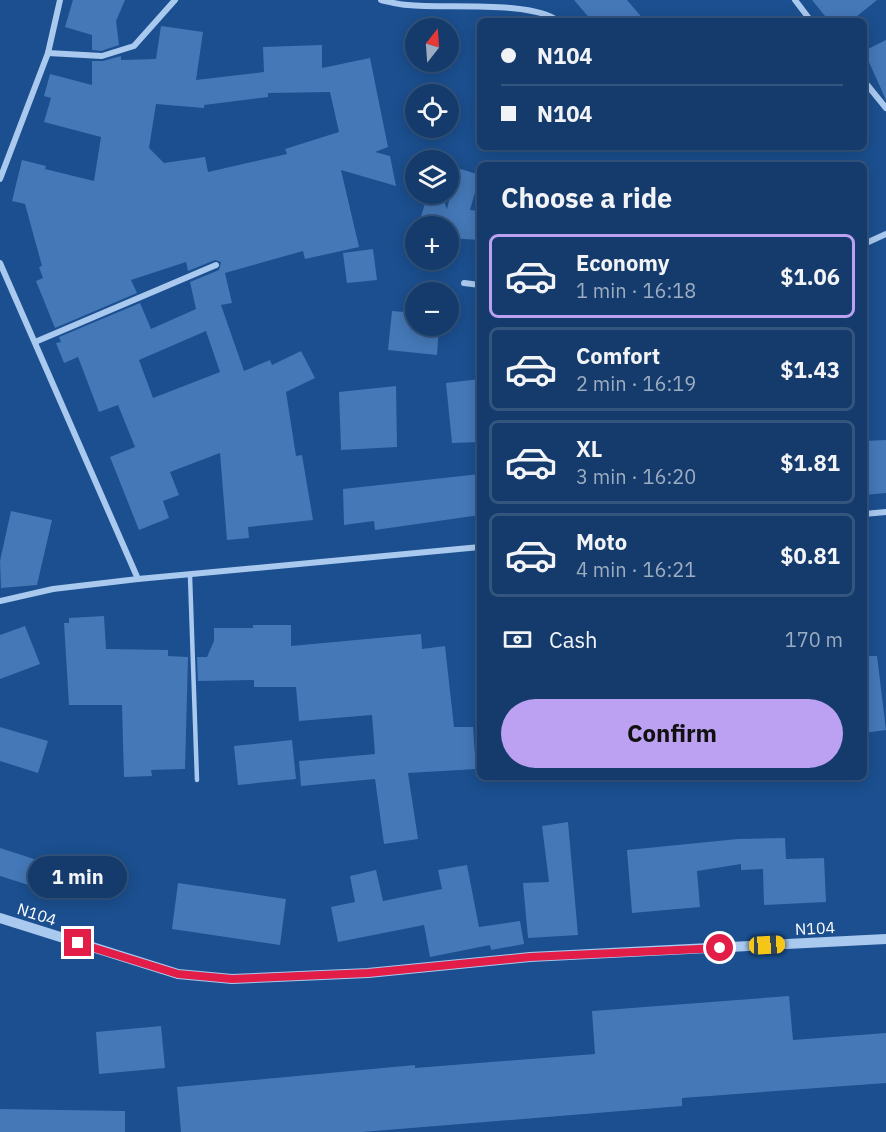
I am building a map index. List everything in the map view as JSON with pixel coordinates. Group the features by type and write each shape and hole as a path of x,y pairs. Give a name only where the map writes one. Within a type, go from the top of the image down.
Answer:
{"street":[{"path":"0,179 48,53 60,0"},
{"path":"48,53 102,56 134,45 175,0"},
{"path":"381,0 409,6 477,3 548,12 555,18"},
{"path":"795,0 809,18"},
{"path":"867,85 886,108"},
{"path":"867,243 886,234"},
{"path":"0,263 138,579"},
{"path":"35,342 216,265"},
{"path":"464,283 477,285"},
{"path":"867,514 886,512"},
{"path":"0,601 53,589 138,579 190,576 477,547"},
{"name":"N104","path":"0,918 178,974 232,979 368,973 530,957 886,939"}],"lane":[{"path":"190,576 197,780"}],"building":[{"path":"73,0 125,0 116,21 119,45 101,51 92,50 92,35 65,27"},
{"path":"574,0 627,0 642,18 589,18"},
{"path":"812,0 877,0 855,18 827,18"},
{"path":"161,26 203,32 196,80 264,72 263,47 322,45 322,68 370,58 388,147 375,152 390,156 396,186 341,170 359,247 305,259 303,251 225,273 232,303 221,305 244,371 270,360 272,365 301,351 315,378 286,392 296,456 302,455 313,520 248,527 249,538 227,540 220,453 170,472 179,495 163,501 169,518 139,530 110,457 135,447 118,405 99,412 78,357 64,363 56,343 61,342 59,337 140,303 151,329 196,309 190,282 219,270 221,262 215,260 188,271 186,262 131,280 137,293 55,328 36,281 43,278 39,267 42,266 25,204 12,201 22,160 46,166 45,169 94,181 101,137 44,122 51,98 44,96 50,74 92,85 92,61 103,61 121,56 121,60 156,59","holes":["330,92 339,132 285,149 287,154 208,172 205,157 164,163 149,148 156,104 204,108 204,105 268,97 268,93","206,331 220,372 153,398 139,360"]},
{"path":"886,40 886,100 867,58 867,50"},
{"path":"459,169 477,174 477,186 470,210 477,211 477,240 459,239 459,216 421,216 425,204 445,204 447,209 448,204 459,204"},
{"path":"373,249 377,280 347,283 343,253"},
{"path":"392,311 405,312 405,336 438,336 437,355 388,350"},
{"path":"477,379 477,442 452,443 446,383"},
{"path":"396,386 397,447 341,450 339,392"},
{"path":"886,440 886,493 867,495 867,441"},
{"path":"477,474 477,515 375,530 374,521 344,525 343,489"},
{"path":"11,511 52,520 37,585 1,588 0,561"},
{"path":"104,616 106,649 168,650 168,656 188,657 185,769 151,770 152,776 124,777 122,705 69,705 64,623 69,623 69,618"},
{"path":"253,625 291,625 291,646 421,634 422,649 445,646 454,727 473,727 476,769 408,773 418,839 384,844 375,779 301,786 299,761 375,754 372,715 299,721 296,687 254,687 254,680 198,681 197,657 207,657 214,641 214,628 253,628"},
{"path":"25,626 40,664 0,679 0,635"},
{"path":"867,656 877,656 886,730 867,733"},
{"path":"0,727 48,741 38,773 0,761"},
{"path":"292,740 296,779 238,785 234,746"},
{"path":"568,822 578,935 528,938 523,883 549,882 542,826"},
{"path":"785,838 786,859 824,858 826,902 764,905 763,869 741,870 741,864 697,871 700,907 632,913 627,850 738,839"},
{"path":"0,848 65,869 57,894 0,876"},
{"path":"467,865 479,927 520,921 524,944 491,950 490,945 430,957 424,925 338,942 331,907 355,902 350,876 376,870 383,901 442,889 438,870"},
{"path":"178,883 286,899 280,945 172,929"},
{"path":"789,996 793,1040 886,1033 886,1083 682,1098 682,1106 362,1132 181,1132 177,1087 415,1065 415,1068 595,1054 592,1011"},
{"path":"161,1026 165,1068 99,1074 96,1032"},
{"path":"0,1109 125,1111 125,1132 0,1132"}],"route":[{"path":"78,943 178,974 232,979 368,973 530,957 720,948"}]}
